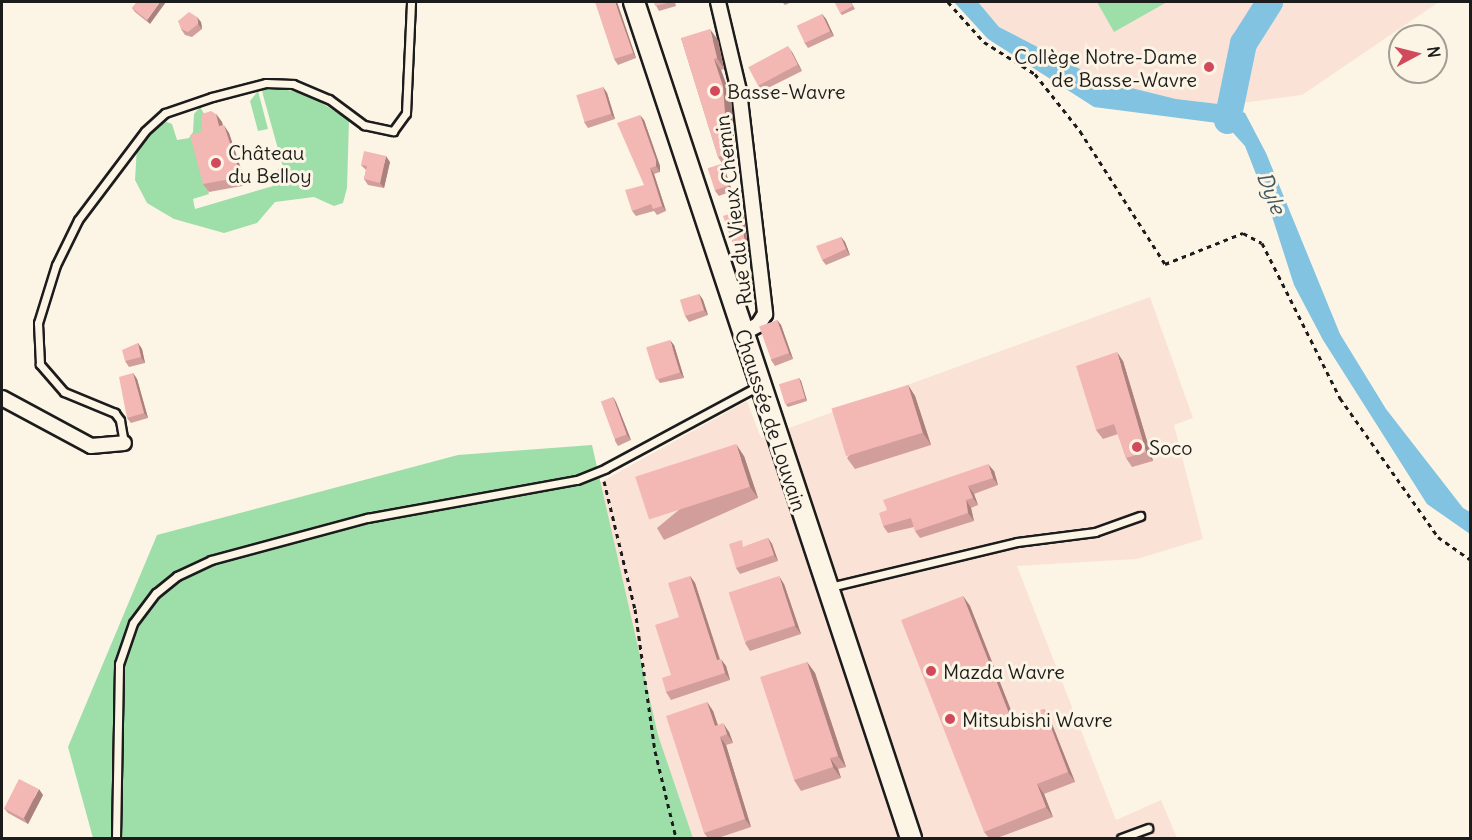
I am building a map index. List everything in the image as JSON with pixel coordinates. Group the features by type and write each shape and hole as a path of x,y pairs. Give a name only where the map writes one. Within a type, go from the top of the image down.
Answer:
{"main road":[{"name":"Chaussée de Louvain","path":"634,2 911,838"}],"street":[{"name":"Rue du Vieux Chemin","path":"718,2 739,91 765,314 758,325 743,333"},
{"path":"2,398 91,446 124,443"}],"lane":[{"path":"124,443 120,420 114,413 64,392 40,364 39,323 56,265 78,220 145,130 165,113 213,97 266,83 293,84 329,99 364,124 393,131 406,112 411,2"},
{"path":"116,838 119,664 133,623 156,593 177,576 211,560 368,518 554,485 600,471 760,385"},
{"path":"828,588 1017,542 1095,532 1140,516"},
{"path":"1121,838 1148,828"}],"path":[{"path":"948,2 984,42 1035,74 1080,131 1165,264 1243,233 1262,243 1340,398 1438,537 1470,559"},
{"path":"600,471 618,526 635,609 655,751 676,838"}],"shaded area":[{"name":"Collège Notre-Dame de Basse-Wavre","path":"978,2 1439,2 1407,24 1388,24 1388,37 1302,95 1227,105 1176,99 1103,81 999,27"},
{"path":"1150,297 1193,418 1174,425 1203,539 1137,559 1017,566 1116,820 1161,800 1177,838 693,838 658,735 599,483 747,401 761,438"}],"green space":[{"path":"1097,2 1167,2 1114,32"},
{"path":"272,87 307,94 349,120 347,188 343,203 334,206 314,197 275,202 257,223 224,233 174,219 147,203 135,180 137,147 153,126 167,122 172,124 177,140 189,138 193,132 194,114 200,107 208,120 205,176 209,194 193,199 195,209 273,186 278,169 283,167 262,89"},
{"path":"258,91 268,129 258,131 250,101"},
{"path":"592,445 658,735 693,838 93,838 68,747 157,535 458,455"}],"water":[{"name":"Dyle","path":"954,2 978,2 999,27 1103,81 1176,99 1227,105 1245,113 1266,153 1340,334 1386,409 1463,508 1470,512 1470,534 1427,504 1323,340 1294,285 1270,210 1245,146 1225,124 1094,107 988,39"}],"building":[{"path":"137,2 160,2 147,20 132,8"},
{"path":"595,2 615,2 633,53 614,59"},
{"path":"654,2 671,2 655,6"},
{"path":"850,2 853,6 840,13 835,3"},
{"path":"189,12 197,17 198,24 188,32 181,29 178,21"},
{"path":"822,14 830,31 805,43 797,26"},
{"name":"Basse-Wavre","path":"710,29 717,58 714,59 723,86 728,153 718,157 681,38"},
{"path":"788,46 798,65 758,86 748,67"},
{"path":"603,87 611,114 584,122 576,95"},
{"name":"Château du Belloy","path":"211,111 216,114 219,126 224,125 240,173 236,178 203,184 190,135 201,132 202,114"},
{"path":"640,115 656,160 656,166 650,168 662,206 653,209 651,204 632,211 625,190 644,185 617,123"},
{"path":"364,151 386,156 380,183 364,179 367,166 361,165"},
{"path":"721,164 728,186 715,190 708,168"},
{"path":"740,210 745,243 734,247 723,216"},
{"path":"841,237 846,249 822,260 816,246"},
{"path":"699,294 704,310 685,316 680,300"},
{"path":"777,320 789,353 771,359 759,326"},
{"path":"670,340 680,373 656,380 646,347"},
{"path":"138,343 141,357 125,361 122,350"},
{"path":"1117,352 1146,452 1126,458 1114,424 1096,430 1076,366"},
{"path":"133,373 144,413 127,418 119,377"},
{"path":"799,378 805,398 785,404 779,384"},
{"path":"908,385 923,433 846,456 831,408"},
{"path":"613,397 627,435 614,439 601,401"},
{"path":"736,444 750,487 649,520 635,477"},
{"path":"988,464 993,478 968,486 973,498 966,500 968,513 915,531 911,518 883,526 879,513 887,510 883,500"},
{"path":"768,538 774,555 736,568 729,544 742,540 743,547"},
{"path":"690,576 717,660 721,659 725,673 666,692 662,678 671,675 655,625 679,617 668,583"},
{"path":"779,576 795,625 745,642 729,592"},
{"path":"963,596 1012,721 1044,709 1068,772 1037,784 1046,807 984,832 901,620"},
{"path":"807,662 838,756 830,758 833,767 794,780 760,677"},
{"path":"707,702 715,726 723,723 727,734 720,737 745,819 704,833 666,716"},
{"path":"19,779 39,789 24,818 4,808"}],"waterway":[{"path":"1227,120 1243,43 1269,2"}],"place":[{"name":"Collège Notre-Dame de Basse-Wavre","path":"1209,67"},
{"name":"Basse-Wavre","path":"715,91"},
{"name":"Château du Belloy","path":"216,163"},
{"name":"Soco","path":"1137,447"},
{"name":"Mazda Wavre","path":"931,671"},
{"name":"Mitsubishi Wavre","path":"950,719"}]}
